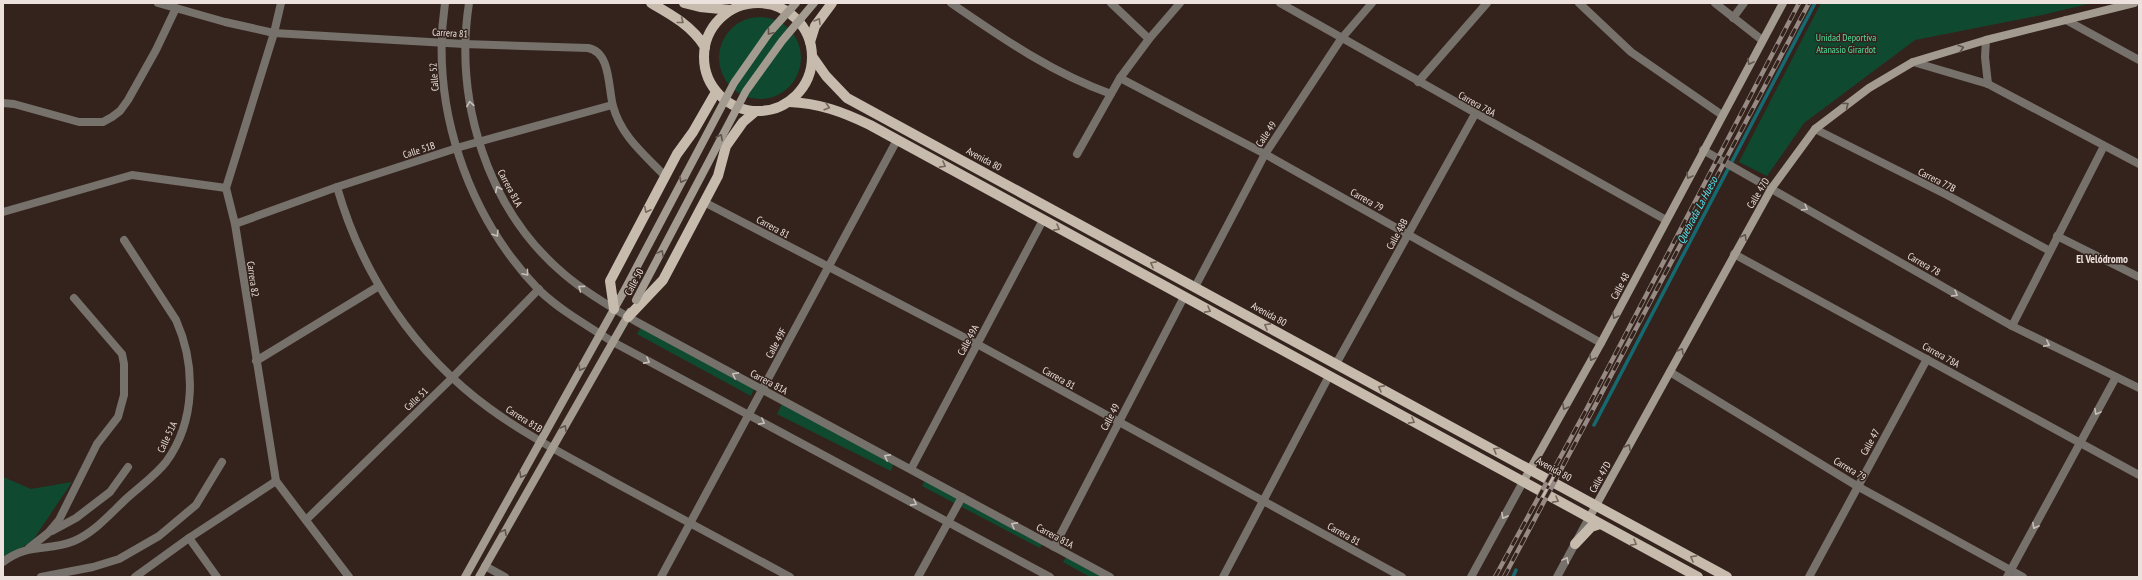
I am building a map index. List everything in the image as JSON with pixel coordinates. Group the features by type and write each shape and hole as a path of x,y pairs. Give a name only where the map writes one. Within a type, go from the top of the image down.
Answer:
{"main road":[{"path":"651,3 680,20 698,36 705,47"},
{"path":"684,3 700,7 731,10"},
{"path":"764,3 774,5 793,15 806,32 810,42 812,56 810,70 806,82 789,102 773,109 756,112 741,109 728,102 716,92 706,71 705,47 715,26 731,10 747,4 764,3"},
{"name":"Calle 50","path":"466,577 623,293 734,83 769,33 796,3"},
{"name":"Calle 50","path":"479,577 628,317 746,90 782,41 814,3"},
{"path":"810,42 815,26 832,3"},
{"name":"Calle 48","path":"1523,482 1601,343 1783,3"},
{"name":"Calle 47D","path":"1589,518 1771,189 1815,128 1869,88 1913,62 1986,40 2134,3"},
{"name":"Avenida 80","path":"812,56 830,81 848,98 1728,577"},
{"path":"614,309 610,282 665,176 716,92"},
{"path":"789,102 807,102 833,109 855,118 1698,577"},
{"path":"628,317 663,280 718,176 730,140 743,122 756,112"},
{"path":"1575,544 1592,527 1600,524"}],"street":[{"name":"Carrera 81","path":"158,3 274,34 594,49 603,58 615,115 629,139 665,176"},
{"path":"3,212 132,175 226,188 274,34 281,3"},
{"name":"Calle 52","path":"445,3 441,43 444,86 456,148"},
{"path":"469,3 464,44 465,75 479,142"},
{"path":"950,3 1029,55 1083,84 1111,94"},
{"path":"1112,3 1149,39"},
{"path":"1077,154 1120,78 1149,39 1180,3"},
{"name":"Carrera 78A","path":"1280,3 1341,39 1666,220"},
{"name":"Calle 49","path":"1195,287 1265,154 1341,39 1372,3"},
{"path":"1418,82 1487,3"},
{"path":"1579,3 1632,52 1722,115"},
{"path":"1716,3 1762,40"},
{"path":"1733,18 1744,3"},
{"path":"3,103 14,104 79,122 92,123 107,119 120,111 128,100 156,50 176,8"},
{"path":"2066,20 2139,60"},
{"path":"1986,40 1985,57 1988,84"},
{"path":"1913,62 1988,84 2139,164"},
{"name":"Carrera 79","path":"1120,78 1265,154 1601,343"},
{"name":"Calle 51B","path":"235,224 337,187 456,148 612,105"},
{"name":"Calle 48B","path":"1336,364 1475,114"},
{"name":"Carrera 77B","path":"1815,128 1947,195 2050,251"},
{"name":"Calle 49F","path":"661,577 897,140"},
{"name":"Carrera 81A","path":"479,142 500,192 530,239 563,274 628,317 1110,577"},
{"path":"2012,326 2104,146"},
{"path":"456,148 468,182 490,224 513,258 539,289 563,310 613,342 1050,577"},
{"name":"Carrera 78","path":"1703,150 2012,326 2139,388"},
{"name":"Carrera 81B","path":"337,187 357,242 379,286 399,318 438,365 452,378 495,412 553,448 690,524 790,577"},
{"name":"Carrera 82","path":"226,188 235,224 276,481 349,577"},
{"name":"Carrera 81","path":"704,202 977,344 1118,423 1402,577"},
{"name":"Calle 49A","path":"911,469 1043,220"},
{"path":"2057,236 2139,277"},
{"name":"Calle 51A","path":"3,562 29,548 64,545 76,541 95,529 167,461 184,425 190,390 190,363 182,332 176,320 124,240"},
{"name":"Carrera 78A","path":"1734,254 2139,475"},
{"path":"256,362 379,286"},
{"name":"Calle 51","path":"306,520 452,378 539,289"},
{"name":"Calle 49","path":"1054,547 1184,297"},
{"path":"48,533 68,506 97,444 118,417 124,395 124,364 122,354 74,298"},
{"name":"Calle 47","path":"1809,577 1927,359"},
{"name":"Carrera 79","path":"1670,372 1857,486 2009,574 2024,577"},
{"path":"1222,577 1328,376"},
{"path":"2009,574 2116,378"},
{"path":"41,577 94,567 119,559 159,536 196,505 222,462"},
{"path":"29,548 48,533 76,518 110,492 128,467"},
{"path":"135,577 189,538 276,481"},
{"name":"Calle 48","path":"1471,577 1523,482"},
{"path":"918,577 962,497"},
{"name":"Calle 47D","path":"1557,577 1589,518"},
{"path":"189,538 217,577"},
{"path":"485,566 505,577"}],"green space":[{"name":"Unidad Deportiva Atanasio Girardot","path":"1821,3 2092,3 2042,15 1915,40 1804,123 1767,176 1739,162"},
{"path":"760,17 776,20 789,29 798,42 801,58 798,74 789,87 776,96 760,99 744,96 731,87 722,74 719,58 722,42 731,29 744,20"},
{"path":"641,327 755,386 751,396 637,334"},
{"path":"782,404 894,462 891,471 777,414"},
{"path":"3,477 31,489 72,482 33,540 3,560"},
{"path":"926,478 1044,540 1040,548 922,486"},
{"path":"1069,553 1109,577 1090,577 1063,562"}],"waterway":[{"name":"Quebrada La Hueso","path":"1594,425 1815,3"},
{"name":"Quebrada La Hueso","path":"1513,577 1516,570"}],"railway":[{"path":"1495,577 1585,412 1799,3"},
{"path":"1504,577 1809,3"}],"district":[{"name":"El Velódromo","path":"2102,259"}]}
